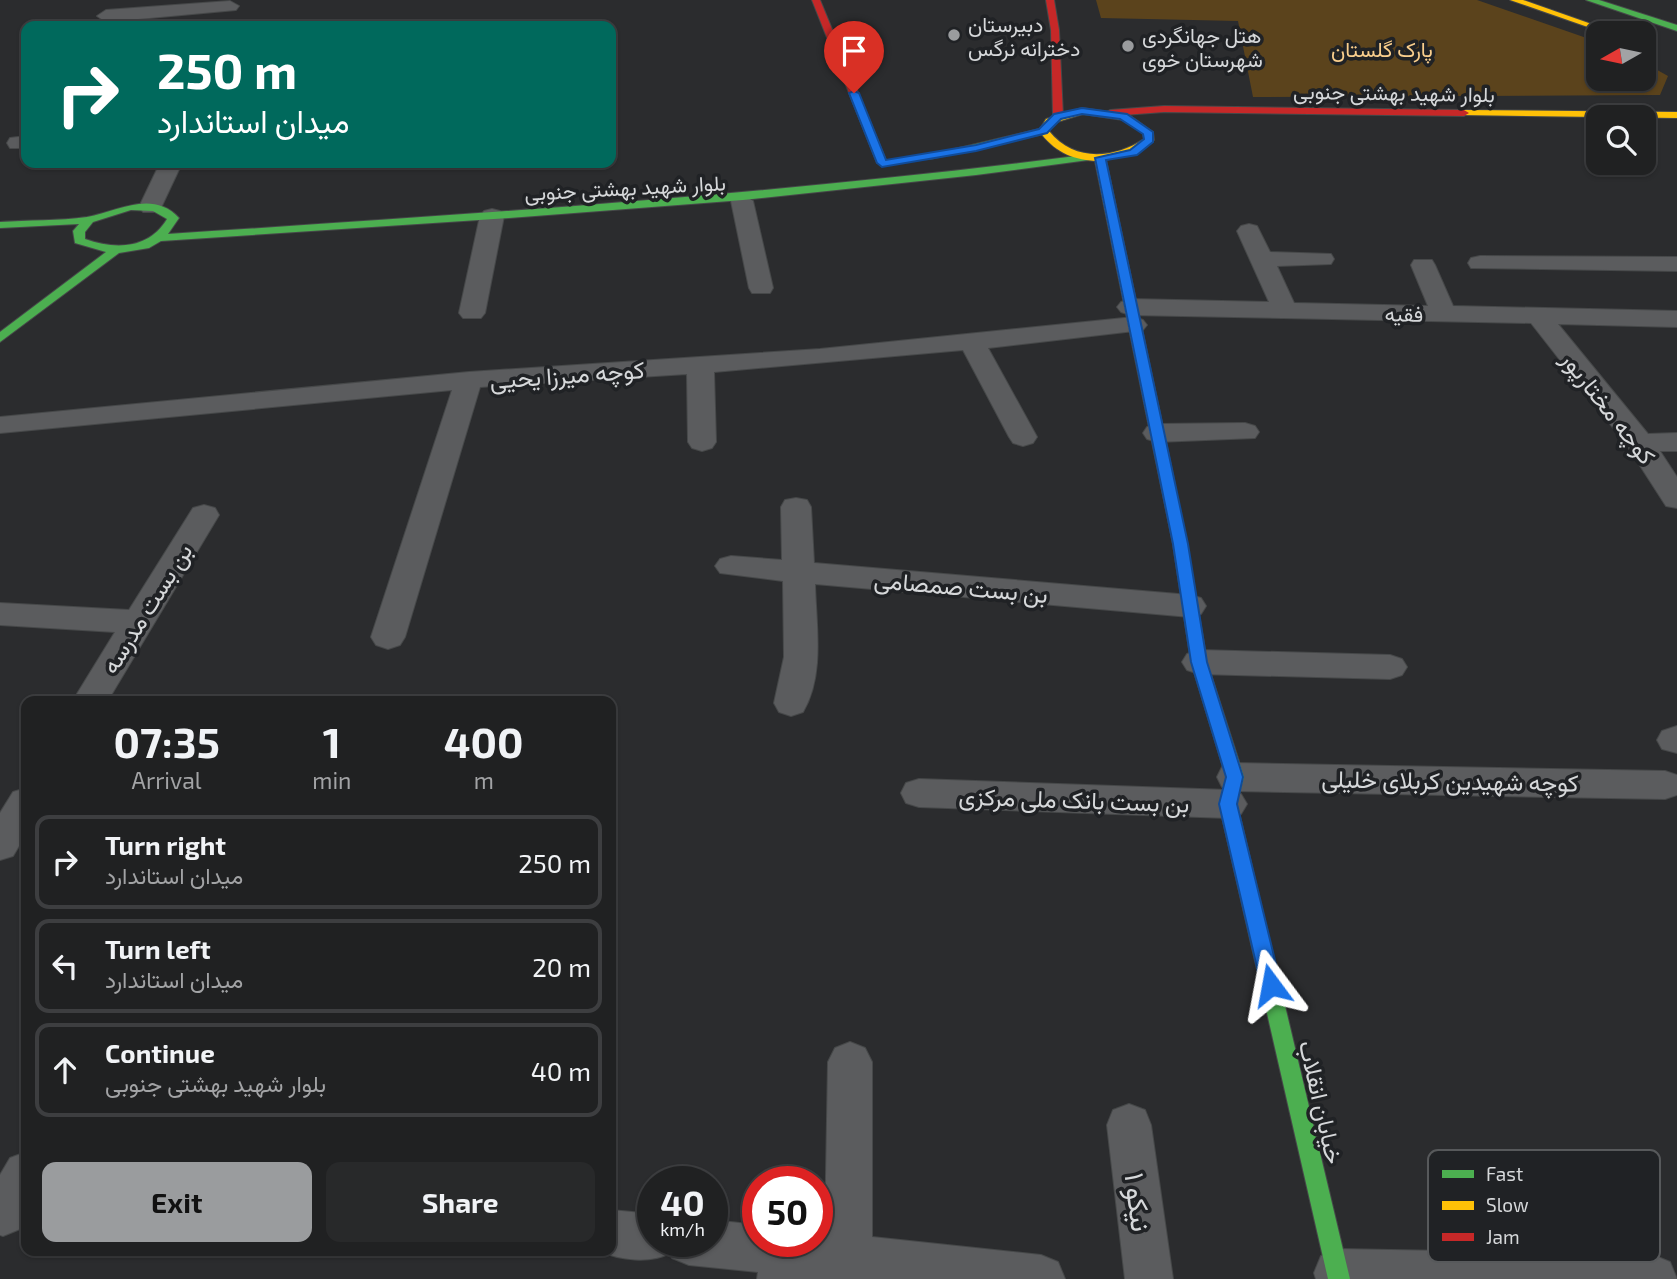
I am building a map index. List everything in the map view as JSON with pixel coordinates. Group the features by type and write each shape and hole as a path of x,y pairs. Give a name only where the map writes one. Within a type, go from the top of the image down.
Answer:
{"main road":[{"path":"816,0 889,162 976,148 1044,131"},
{"path":"1050,0 1055,30 1058,116 1045,126 1044,131 1052,145 1096,157"},
{"path":"1514,0 1586,24"},
{"path":"1590,0 1677,28"},
{"name":"بلوار شهید بهشتی جنوبی","path":"1058,116 1082,111 1110,113 1164,109 1677,115"},
{"path":"1110,113 1134,120 1148,132 1168,131"},
{"name":"بلوار شهید بهشتی جنوبی","path":"116,250 158,239 742,201 998,172 1133,153 1149,140 1148,132"},
{"path":"976,148 993,150 1001,156 1003,163 998,172"},
{"name":"خیابان انقلاب","path":"1096,157 1157,433 1199,662 1231,790 1338,1276"},
{"name":"بلوار شهید بهشتی جنوبی","path":"532,197 771,181 827,172"},
{"path":"0,225 89,220 119,209 151,207 180,218 158,239"},
{"path":"89,220 73,241 93,249 116,250"},
{"path":"0,338 116,250"}],"street":[{"path":"106,16 231,3 225,21"},
{"path":"151,207 169,168"},
{"path":"742,201 761,288"},
{"path":"472,313 492,216"},
{"path":"1248,231 1285,310"},
{"name":"کوچه مختارپور","path":"1677,264 1473,254 1499,289 1529,316 1640,443 1677,499"},
{"path":"1261,259 1322,259"},
{"path":"1423,265 1444,314"},
{"name":"فقیه","path":"1132,316 1285,310 1677,319"},
{"name":"کوچه میرزا یحیی","path":"0,425 469,380 820,357 971,341 1132,316"},
{"path":"971,341 1023,437"},
{"path":"700,365 702,442"},
{"path":"388,637 469,380"},
{"path":"1157,433 1245,432"},
{"path":"1640,443 1677,442"},
{"path":"791,704 801,657 796,507"},
{"name":"بن بست مدرسه","path":"93,696 204,515"},
{"name":"بن بست صمصامی","path":"731,566 1190,607"},
{"path":"0,614 138,622"},
{"path":"1199,662 1390,667"},
{"name":"کوچه شهیدین کربلای خلیلی","path":"1231,790 1665,785"},
{"name":"بن بست بانک ملی مرکزی","path":"919,793 1231,790"},
{"path":"0,845 21,810"},
{"path":"848,1258 850,1062"},
{"name":"نیکو ۱","path":"1129,1125 1149,1279"},
{"path":"10,1213 21,1186"},
{"path":"616,1233 637,1235"},
{"path":"728,1251 783,1265 848,1258 1041,1279"},
{"path":"1338,1276 1653,1279"}],"green space":[{"name":"پارک گلستان","path":"1096,0 1477,0 1586,38 1586,91 1656,91 1656,69 1668,76 1660,95 1253,97 1238,21 1101,18"}],"traffic: fast":[{"path":"1590,0 1677,28"},
{"path":"930,156 1044,131"},
{"path":"158,238 743,197 1092,157"},
{"path":"130,207 158,209 173,218 166,230 156,239 132,249 105,249 79,241 79,231 89,220 130,207"},
{"path":"0,225 89,220"},
{"path":"0,338 116,250"},
{"path":"1159,442 1180,544 1199,662 1235,777 1228,804 1339,1279"}],"traffic: slow":[{"path":"1514,0 1586,24"},
{"path":"1082,111 1126,117 1148,132 1149,140 1123,154 1108,157 1078,156 1065,151 1053,143 1044,131 1050,121 1082,111"},
{"path":"1464,113 1677,115"},
{"path":"1100,158 1159,442"}],"traffic: jam":[{"path":"816,0 882,163"},
{"path":"1050,0 1055,30 1058,116"},
{"path":"1110,113 1164,109 1464,113"}],"place":[{"name":"دبیرستان دخترانه نرگس","path":"954,35"},
{"name":"هتل جهانگردی شهرستان خوی","path":"1128,46"}],"route":[{"path":"854,93 882,163 976,148 1044,131 1045,126 1058,116 1082,111 1123,116 1134,120 1148,132 1149,140 1133,153 1100,158 1180,544 1199,662 1235,777 1228,804 1271,985"}]}
